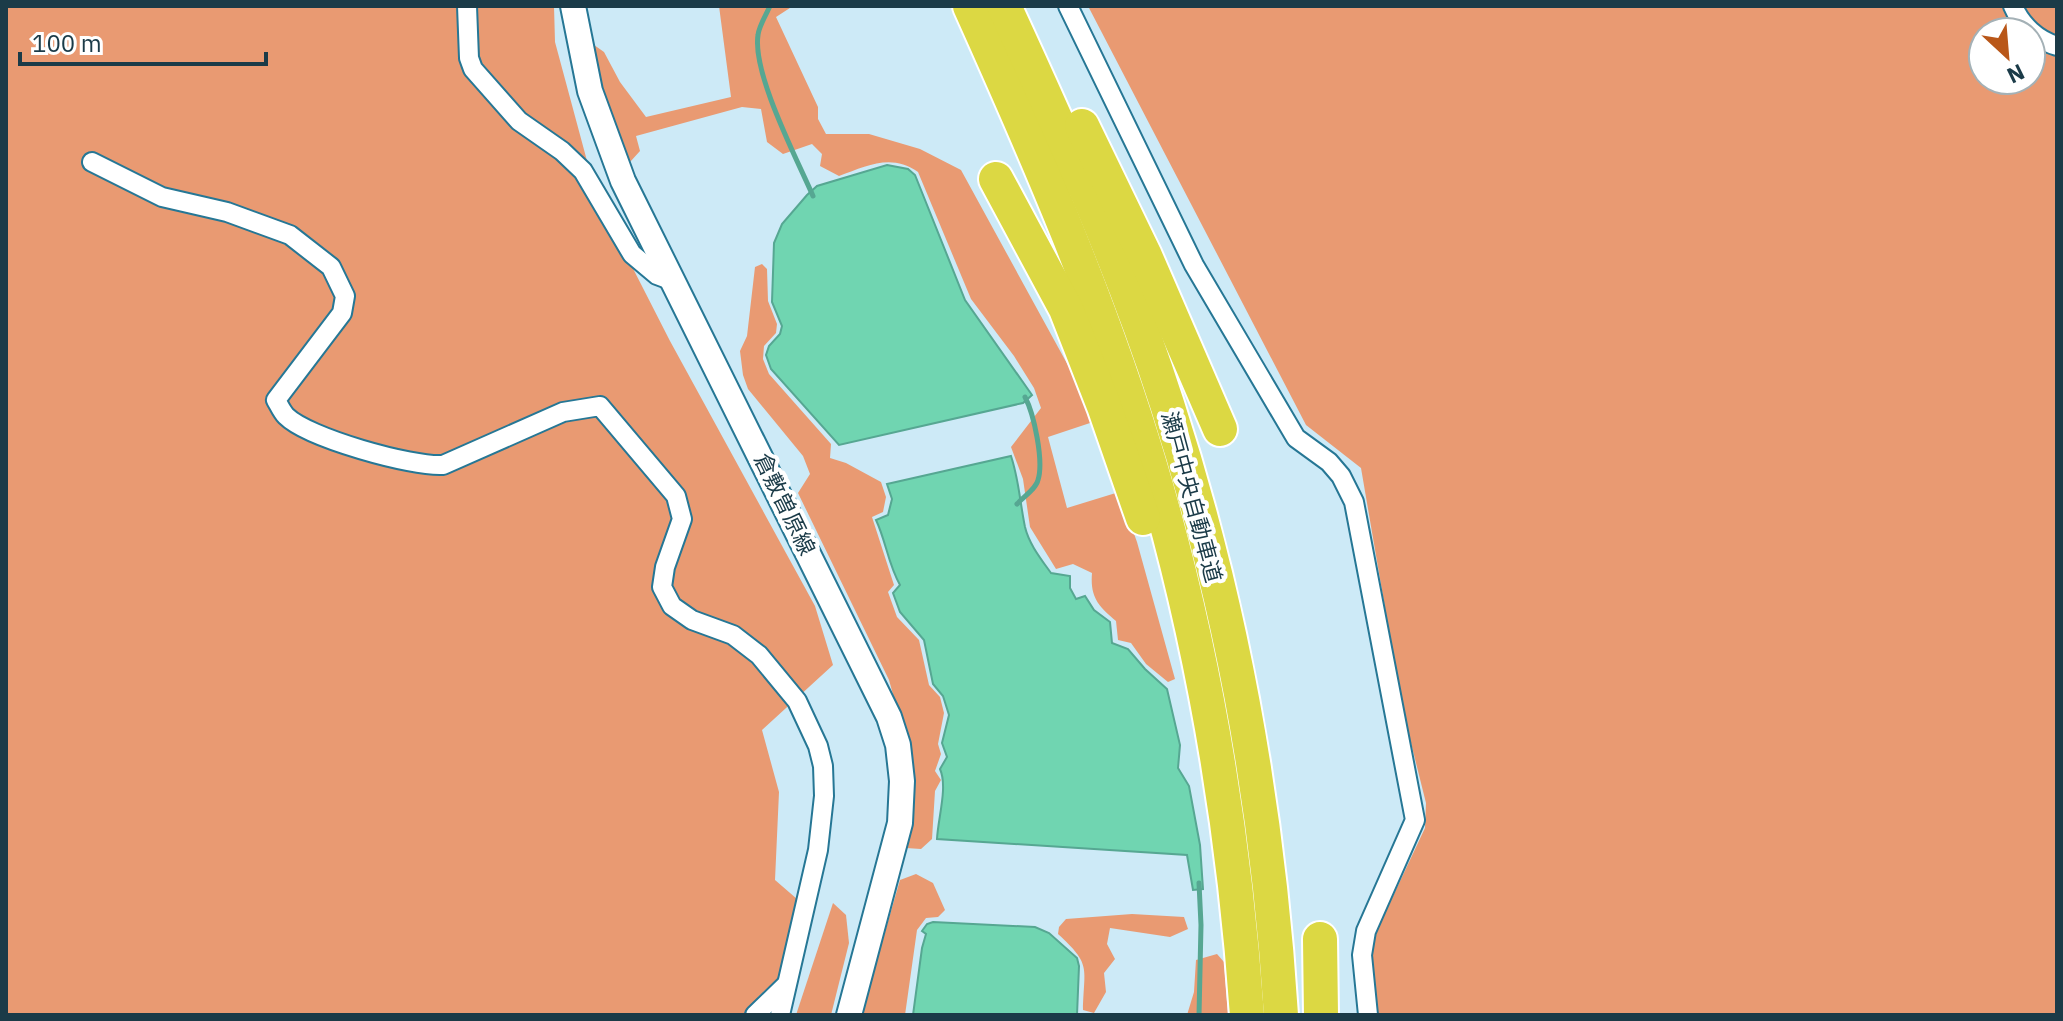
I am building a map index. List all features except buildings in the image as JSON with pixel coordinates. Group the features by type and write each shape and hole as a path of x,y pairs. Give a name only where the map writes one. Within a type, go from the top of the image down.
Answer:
{"highway":[{"name":"瀬戸中央自動車道","path":"970,6 1047,180 1106,331 1168,529 1208,704 1230,837 1247,1015"},
{"name":"瀬戸中央自動車道","path":"1004,6 1111,248 1167,402 1188,474 1235,668 1255,779 1271,892 1281,1015"},
{"path":"1017,6 1064,89 1145,256 1220,429"},
{"path":"996,179 1071,323 1104,406 1208,704"},
{"path":"1320,939 1321,1015"}],"street":[{"path":"467,6 469,58 473,69 519,121 562,151 583,171 632,254 657,275 673,281"},
{"name":"倉敷曽原線","path":"573,6 590,91 623,181 889,717 898,745 902,781 900,823 849,1015"},
{"path":"1068,6 1194,265 1296,438 1329,462 1341,476 1354,502 1415,820 1366,931 1362,955 1368,1015"},
{"path":"2013,6 2018,19 2045,42 2057,46"},
{"path":"92,162 162,197 227,212 290,235 331,267 345,296 342,313 276,400 286,416 306,430 402,461 426,466 443,465 563,412 600,406 661,476 676,496 682,519 665,567 662,587 672,606 692,620 733,635 759,655 797,701 818,746 823,766 824,796 818,850 780,1015"},
{"path":"755,1015 786,985"}],"shaded area":[{"path":"6,6 554,6 555,42 597,198 670,341 815,606 833,665 762,730 779,792 775,880 797,899 780,977 758,997 757,1015 6,1015"},
{"path":"719,6 793,6 776,17 818,107 818,119 826,134 869,134 920,149 961,170 1081,389 1093,422 1048,437 1067,508 1119,492 1137,542 1175,679 1168,682 1146,664 1131,643 1118,640 1116,621 1100,606 1094,595 1092,573 1073,564 1056,569 1030,527 1023,479 1011,447 1041,408 1034,388 1014,356 971,299 918,172 908,166 889,162 869,165 839,176 820,166 822,154 812,144 783,154 767,142 761,109 742,107 636,136 640,151 630,162 613,127 587,40 604,52 620,82 646,117 731,97"},
{"path":"1088,6 2057,6 2057,1015 1376,1015 1371,943 1425,828 1426,803 1402,707 1361,468 1306,425"},
{"path":"887,165 908,169 915,175 965,300 1032,395 1023,403 839,445 771,369 766,355 782,326 772,302 774,243 782,224 817,186"},
{"path":"762,264 767,269 768,301 777,324 776,333 764,346 763,359 769,374 831,444 830,458 881,482 886,497 883,512 872,517 894,585 888,592 897,617 919,640 929,685 940,697 944,713 938,744 941,754 935,771 941,780 935,791 932,839 921,849 906,848 912,807 901,723 889,680 798,493 810,474 803,456 748,389 743,375 740,351 747,336 755,267"},
{"path":"1011,456 1025,527 1039,557 1051,573 1070,576 1070,588 1076,599 1085,596 1094,610 1110,622 1112,643 1128,649 1167,689 1180,745 1178,768 1189,786 1200,845 1203,889 1193,890 1187,855 937,839 943,794 940,769 947,757 942,743 949,715 943,696 933,684 924,640 900,612 893,593 900,585 876,520 888,515 892,499 887,484"},
{"path":"916,874 933,883 945,910 938,917 926,918 917,930 905,1015 861,1015 900,880"},
{"path":"833,903 846,915 849,943 831,1015 796,1015"},
{"path":"1132,914 1184,917 1188,929 1170,937 1110,928 1107,944 1115,959 1104,973 1106,992 1094,1013 1083,1010 1084,968 1076,953 1058,934 1059,927 1066,919"},
{"path":"933,922 1035,927 1049,933 1077,958 1077,1015 913,1015 926,934 922,931"},
{"path":"1217,954 1224,962 1228,1015 1187,1015 1194,992 1196,960"}],"waterway":[{"path":"770,6 758,35 762,71 777,116 813,196"},
{"path":"1017,504 1035,487 1040,472 1037,438 1025,397"},
{"path":"1199,883 1199,1015"}]}
